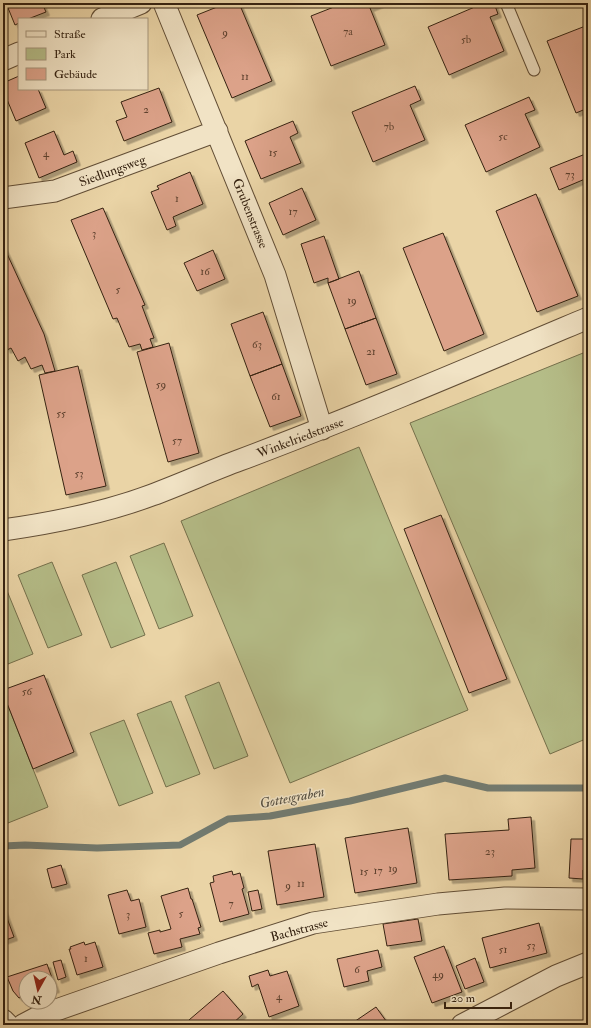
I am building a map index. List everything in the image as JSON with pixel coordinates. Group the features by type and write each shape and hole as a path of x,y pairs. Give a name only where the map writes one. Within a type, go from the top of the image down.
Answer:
{"street":[{"path":"104,18 141,3"},
{"name":"Grubenstrasse","path":"164,3 275,275 322,429"},
{"path":"3,60 18,53"},
{"name":"Siedlungsweg","path":"3,198 55,191 217,131"},
{"name":"Winkelriedstrasse","path":"3,530 84,516 151,496 239,460 322,429 588,318"},
{"name":"Bachstrasse","path":"23,1025 42,1015 219,953 313,923 438,904 505,898 588,899"},
{"path":"462,1025 556,976 588,963"},
{"path":"3,1020 8,1025"}],"lane":[{"path":"506,3 534,70"}],"green space":[{"path":"588,351 588,738 550,754 410,423"},
{"path":"359,447 468,710 290,783 181,521"},
{"path":"164,543 193,616 159,629 130,556"},
{"path":"52,562 82,635 48,648 18,575"},
{"path":"116,562 145,635 111,648 82,575"},
{"path":"3,581 33,654 3,666"},
{"path":"219,682 248,756 214,769 185,696"},
{"path":"171,701 200,774 166,787 137,714"},
{"path":"7,703 48,807 3,825 3,705"},
{"path":"124,720 153,793 119,806 90,733"}],"building":[{"path":"6,3 42,3 46,12 31,18 18,18 18,24 15,25"},
{"path":"227,3 239,3 272,81 232,98 197,15"},
{"path":"344,3 380,4 370,8 385,45 331,66 311,16"},
{"path":"484,3 494,3 498,14 490,17 504,51 449,75 428,27"},
{"path":"588,25 588,108 576,113 547,41"},
{"path":"18,76 18,90 38,90 46,108 16,121 3,90 3,83"},
{"path":"415,86 421,100 410,105 425,140 373,162 352,112"},
{"path":"159,88 172,122 124,141 116,121 127,117 121,102"},
{"path":"529,97 535,110 525,114 540,147 486,172 465,125"},
{"path":"293,121 298,133 290,137 301,163 261,179 245,141"},
{"path":"54,131 64,155 73,151 77,162 39,178 25,143"},
{"path":"588,153 588,188 585,179 559,190 550,168"},
{"path":"190,172 203,204 173,217 176,226 167,230 151,192 159,189 157,186"},
{"path":"302,188 316,220 283,235 269,203"},
{"path":"536,194 578,296 537,312 496,211"},
{"path":"103,208 145,305 142,306 154,338 150,339 153,347 142,350 140,344 129,347 117,318 113,319 71,220"},
{"path":"443,233 484,334 444,351 403,248"},
{"path":"324,236 339,279 328,283 328,278 314,283 301,244"},
{"path":"3,245 44,334 55,371 45,373 42,365 31,369 25,357 18,361 11,348 7,350 3,341"},
{"path":"213,250 225,279 197,291 184,263"},
{"path":"359,271 376,318 345,329 328,283"},
{"path":"263,312 282,364 250,376 231,324"},
{"path":"376,318 397,374 366,385 345,329"},
{"path":"169,343 199,453 168,462 137,352"},
{"path":"282,364 301,416 270,427 250,376"},
{"path":"78,366 106,486 66,495 39,375"},
{"path":"441,515 507,679 469,693 404,529"},
{"path":"44,675 74,752 33,769 3,690"},
{"path":"531,817 535,868 512,870 512,876 449,880 445,834 509,830 508,819"},
{"path":"408,828 417,883 355,893 345,838"},
{"path":"571,839 588,839 588,871 583,870 583,879 569,878"},
{"path":"315,844 324,897 277,905 268,851"},
{"path":"61,865 67,884 52,888 47,869"},
{"path":"232,871 233,875 240,873 244,888 242,889 249,914 220,922 210,883 214,882 213,876"},
{"path":"188,888 201,927 198,928 200,934 180,939 182,947 154,954 148,933 171,929 161,896"},
{"path":"127,890 131,901 139,899 146,927 119,934 108,895"},
{"path":"258,890 262,909 252,911 248,892"},
{"path":"3,907 14,937 3,941"},
{"path":"418,919 422,941 387,946 383,924"},
{"path":"539,923 547,953 490,968 482,938"},
{"path":"84,942 85,945 95,942 103,967 77,975 69,949 71,949 70,947"},
{"path":"444,946 462,992 432,1003 414,957"},
{"path":"378,950 382,967 367,971 369,981 344,987 337,959"},
{"path":"475,958 484,982 465,989 456,966"},
{"path":"61,960 66,977 58,980 58,970 55,970 53,962"},
{"path":"47,964 49,970 29,970"},
{"path":"268,970 270,976 287,971 299,1006 269,1017 258,984 252,987 249,976"},
{"path":"18,973 18,997 13,991 7,977"},
{"path":"223,991 243,1014 231,1025 193,1025 189,1020"},
{"path":"376,1007 389,1025 351,1024"}],"waterway":[{"name":"Gottesgraben","path":"3,846 25,845 97,848 180,845 228,819 270,816 350,801 445,778 488,788 588,788"}]}
